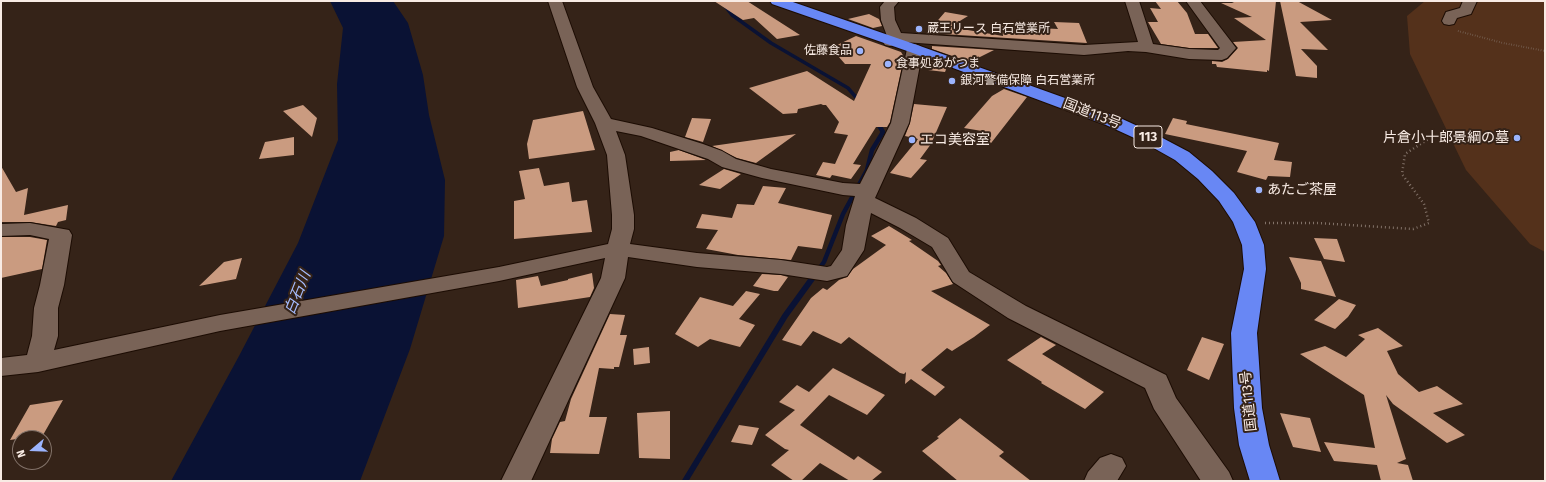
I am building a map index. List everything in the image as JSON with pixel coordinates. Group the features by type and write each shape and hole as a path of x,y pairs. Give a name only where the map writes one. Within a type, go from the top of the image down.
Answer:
{"highway":[{"name":"国道113号","path":"777,1 890,42 915,49 1112,121 1149,138 1182,156 1205,175 1227,197 1244,222 1253,245 1255,269 1244,333 1248,408 1254,445 1265,481"}],"street":[{"path":"516,481 613,278 618,249 624,229 616,155 604,122 585,87 555,1"},
{"path":"890,42 895,37 888,20 887,7 892,1"},
{"path":"1132,1 1146,47"},
{"path":"890,42 902,37 1084,50 1128,46 1146,47 1189,54 1222,55 1228,48 1193,1"},
{"path":"1449,21 1451,15 1466,11 1470,1"},
{"path":"1,367 38,363 220,323 481,276 618,249 697,260 781,267 827,274 839,271 853,250 857,225 859,193 900,123 915,49"},
{"path":"604,122 646,132 696,148 715,155 729,163 770,174 859,193 940,243 961,277 967,281 1017,312 1156,382 1164,402 1218,481"},
{"path":"1,230 30,229 61,235 58,258 46,308 45,336 38,363"}],"path":[{"path":"1449,21 1446,26 1468,34 1545,51"},
{"path":"1244,222 1317,223 1413,229 1429,223 1424,204 1402,174 1405,154 1430,138 1451,132"}],"shaded area":[{"path":"1425,1 1545,1 1545,252 1530,244 1466,170 1410,54 1407,16"}],"water":[{"name":"白石川","path":"330,1 393,1 408,23 423,75 429,115 445,180 444,236 410,349 360,481 171,481 298,243 338,140 337,84 343,28"}],"building":[{"path":"714,1 747,1 800,35 777,39 754,18 743,20"},
{"path":"1155,1 1177,1 1187,13 1195,34 1208,34 1218,48 1189,48 1161,44 1148,22 1158,22 1150,8 1161,9"},
{"path":"1230,1 1276,1 1269,71 1217,67 1216,64 1212,64 1212,61 1222,62 1228,59 1238,48 1233,42 1266,40 1234,18 1252,17 1221,3 1234,3"},
{"path":"1280,1 1297,1 1332,20 1300,22 1328,50 1301,49 1317,66 1317,78 1296,76"},
{"path":"945,12 968,16 950,27 1003,36 1002,26 1058,29 1054,22 1079,23 1087,43 927,33"},
{"path":"869,14 879,19 882,26 873,28 848,19"},
{"path":"856,36 901,52 904,57 890,122 887,127 876,127 853,164 861,165 851,179 832,175 830,178 816,175 823,162 835,164 848,135 834,133 839,122 826,105 821,104 798,109 797,113 783,114 749,88 807,71 854,101 871,64 845,64 831,48"},
{"path":"932,46 994,50 970,62 932,49"},
{"path":"929,61 947,67 945,72 928,70"},
{"path":"1004,89 1027,97 988,147 973,144 982,131 964,128 992,96"},
{"path":"914,104 947,107 931,144 920,159 927,160 911,178 890,173 918,139 905,136 910,123"},
{"path":"303,105 317,118 312,137 283,111"},
{"path":"583,111 595,150 529,159 527,144 533,120"},
{"path":"692,118 711,119 703,142 685,137"},
{"path":"1173,118 1187,121 1186,124 1279,143 1274,160 1292,162 1290,177 1268,176 1266,180 1237,172 1247,151 1165,134"},
{"path":"796,134 756,163 737,158 712,146"},
{"path":"294,137 294,155 259,159 265,142"},
{"path":"679,150 706,160 670,161 670,152"},
{"path":"1,166 16,192 28,188 24,215 68,205 66,220 58,222 56,226 30,222 1,222"},
{"path":"539,168 544,186 569,182 572,202 587,200 592,232 514,239 514,201 525,199 519,171"},
{"path":"724,169 741,174 720,189 699,185"},
{"path":"763,186 786,188 778,203 832,215 822,249 798,246 791,260 738,255 706,249 718,230 696,228 702,214 732,218 737,204 754,205"},
{"path":"889,226 912,240 909,241 938,261 941,265 938,266 946,273 953,284 931,291 990,325 952,351 947,348 921,370 945,387 935,396 911,379 905,384 906,372 904,374 900,373 849,337 841,344 813,331 801,346 782,340 811,298 823,288 827,290 839,280 847,277 853,269 886,245 871,236"},
{"path":"1,237 30,237 47,240 42,269 1,278"},
{"path":"1314,238 1337,239 1345,262 1324,259"},
{"path":"1289,257 1321,261 1336,297 1301,289 1301,283"},
{"path":"242,258 236,279 199,286 224,262"},
{"path":"592,273 594,288 590,297 518,308 516,280 538,276 541,286"},
{"path":"762,274 788,277 778,291 774,291 753,286"},
{"path":"746,291 760,294 739,319 755,325 740,347 710,339 698,347 675,334 700,297 733,306"},
{"path":"1339,299 1356,305 1348,317 1335,329 1314,320"},
{"path":"610,314 625,315 620,335 627,335 619,367 614,367 614,369 599,368 589,417 607,417 599,454 550,453 552,439 560,422 565,421 571,399"},
{"path":"1378,328 1403,346 1387,351 1398,374 1419,392 1437,386 1463,404 1433,413 1465,435 1447,443 1393,404 1386,395 1406,459 1397,463 1408,465 1413,481 1381,481 1377,465 1334,461 1324,442 1375,448 1364,395 1300,354 1325,346 1346,357 1365,339 1358,335"},
{"path":"1041,337 1056,345 1042,354 1104,392 1085,409 1041,383 1042,382 1007,360"},
{"path":"1202,337 1224,344 1209,380 1187,370"},
{"path":"649,347 650,363 634,365 633,349"},
{"path":"833,368 885,395 867,415 829,395 800,425 854,460 858,456 882,472 871,481 850,481 820,463 801,481 794,481 771,465 789,450 785,449 765,435 795,410 779,402 797,385 809,392"},
{"path":"63,400 46,430 16,430 30,405"},
{"path":"670,411 670,459 639,458 637,413"},
{"path":"1280,413 1310,418 1321,452 1293,447"},
{"path":"960,418 1004,452 999,456 1031,481 958,481 922,451 939,438 937,437"},
{"path":"739,425 759,428 752,445 731,442"}],"waterway":[{"path":"721,1 732,15 771,43 848,88 860,102"},
{"path":"813,277 824,262 843,214 867,170 872,150 883,132 877,122"},
{"path":"685,481 785,316 814,276"}],"place":[{"name":"蔵王リース 白石営業所","path":"919,29"},
{"name":"佐藤食品","path":"860,51"},
{"name":"食事処あがつま","path":"888,64"},
{"name":"銀河警備保障 白石営業所","path":"952,81"},
{"name":"片倉小十郎景綱の墓","path":"1517,138"},
{"name":"エコ美容室","path":"912,140"},
{"name":"あたご茶屋","path":"1259,190"}]}
